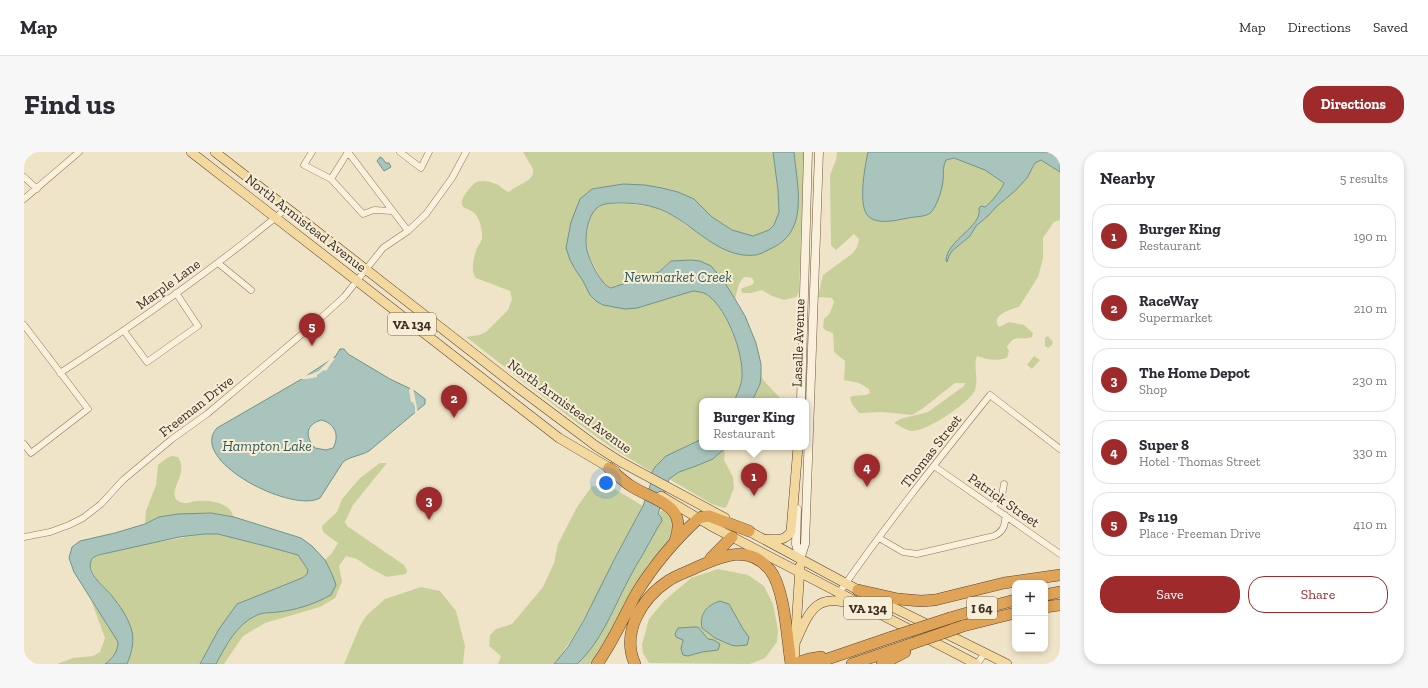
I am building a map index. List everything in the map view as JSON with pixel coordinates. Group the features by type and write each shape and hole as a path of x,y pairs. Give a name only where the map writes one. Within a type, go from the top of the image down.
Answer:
{"highway":[{"path":"609,468 631,486 639,487 666,502 675,512 679,522 675,542"},
{"path":"597,664 607,650 645,581 675,542 699,518 709,516 749,531"},
{"path":"708,561 732,537"},
{"path":"635,664 630,645 631,635 633,625 643,604 669,580 708,561 724,556 739,554 754,558 761,562 770,570 777,582 791,664"},
{"path":"858,590 898,599 921,601 935,600 1004,583 1060,575"},
{"path":"1048,594 1060,592"},
{"name":"I 64","path":"811,662 843,654 981,608 1012,601"},
{"path":"1048,607 1060,605"},
{"name":"I 64","path":"852,664 912,646 963,626 1012,614"},
{"path":"882,664 912,646"},
{"path":"794,664 811,662"}],"main road":[{"name":"North Armistead Avenue","path":"191,152 559,438 609,468"},
{"name":"North Armistead Avenue","path":"215,152 580,434 621,462 858,590 1007,664"},
{"name":"Lasalle Avenue","path":"801,398 808,152"},
{"name":"Lasalle Avenue","path":"809,432 819,152"},
{"name":"Lasalle Avenue","path":"799,450 796,544 800,559"},
{"path":"762,538 777,540 782,539 788,536 791,531 799,450"},
{"name":"Lasalle Avenue","path":"794,664 800,559 805,544 808,450"},
{"name":"VA 134","path":"666,502 977,664"},
{"path":"796,642 810,611 825,602 844,602 878,613"}],"street":[{"path":"24,199 79,152"},
{"path":"312,152 304,165 331,179 363,214 374,210 392,211"},
{"path":"331,179 348,152 408,231"},
{"path":"400,152 421,168 429,152"},
{"name":"Freeman Drive","path":"24,537 60,529 76,522 94,510 123,480 180,433 207,414 319,320 341,300 383,248 408,231 426,214 457,171 466,152"},
{"path":"24,177 37,188"},
{"name":"Marple Lane","path":"60,373 124,331 218,262 287,208"},
{"path":"218,262 251,290"},
{"path":"124,331 147,362 198,326 176,293"},
{"path":"24,325 88,409 31,453 24,444"},
{"name":"Thomas Street","path":"840,593 879,538 990,395 1060,449"},
{"name":"Patrick Street","path":"934,466 1060,554"},
{"path":"993,506 1002,495 1004,484"},
{"path":"879,538 903,552 921,554 999,534 1005,522 1005,515"},
{"path":"977,664 986,653"}],"green space":[{"path":"523,152 773,152 779,212 774,225 769,230 753,236 732,230 712,217 694,199 678,192 645,185 592,189 575,269 587,287 683,293 694,291 701,292 709,296 724,314 739,351 742,379 735,398 699,398 699,440 667,456 652,472 612,448 576,422 466,337 479,335 486,332 508,310 512,299 510,291 476,278 474,275 474,259 477,248 482,239 482,230 476,215 463,207 462,200 471,187 481,181 494,183 509,192 531,178 533,169"},
{"path":"794,152 804,152 799,292 796,297 784,300 772,296 762,290 751,293 742,293 741,289 752,285 754,282 752,278 744,277 739,284 735,299 723,280 711,266 671,261 659,272 651,276 611,288 607,287 602,281 588,254 586,239 592,212 604,204 630,204 654,207 672,215 687,226 757,255 798,202"},
{"path":"837,152 868,152 863,177 863,196 866,212 870,218 924,216 933,211 939,197 943,180 943,169 946,160 954,158 985,170 1004,183 997,195 980,211 971,227 952,247 947,261 952,251 970,236 976,226 1016,190 1032,170 1035,163 1041,160 1060,172 1060,220 1054,222 1043,238 1043,258 1038,277 1019,307 1002,314 997,320 999,327 1009,322 1024,325 1033,333 1032,337 1013,340 1007,347 1009,351 1007,358 992,360 977,356 976,386 971,396 946,416 926,427 917,430 911,431 904,429 894,423 900,419 928,412 964,386 965,383 955,383 912,415 882,412 859,413 852,404 850,397 868,394 870,393 869,389 859,383 844,380 845,361 834,352 833,333 825,330 823,327 824,319 830,313 834,302 832,298 818,297 823,275 853,253 857,247 859,239 854,234 836,250 831,245 830,175 836,160"},
{"path":"1048,336 1053,342 1048,348 1045,346 1045,338"},
{"path":"1034,356 1040,360 1032,369 1027,365"},
{"path":"761,376 780,398 753,398 760,384"},
{"path":"723,450 725,450 724,460 733,477 734,488 727,506 724,508 712,504 669,479 679,472 713,459"},
{"path":"172,456 178,457 181,463 180,475 175,490 176,499 186,503 194,501 212,501 220,503 231,511 234,517 211,513 159,517 145,524 146,511 156,485 158,465"},
{"path":"380,463 387,463 353,505 345,522 347,526 404,565 407,570 406,574 387,577 357,559 346,556 339,566 342,582 335,598 320,607 265,623 243,636 224,664 216,664 238,629 250,619 260,614 290,610 326,598 332,574 325,560 332,553 338,543 323,532 322,526 337,512 342,499 360,478"},
{"path":"592,486 613,488 643,506 615,557 595,599 572,639 554,664 498,664 501,656 489,646 490,635 496,629 512,624 543,587 554,563 558,544 577,507"},
{"path":"663,509 670,515 674,525 674,532 670,541 650,562 639,578 606,640 590,664 577,664 610,618 654,532 662,521 658,514"},
{"path":"204,534 218,534 298,555 308,572 302,578 237,604 219,629 200,664 127,664 133,643 130,626 119,606 93,574 90,565 91,559 93,557 119,549"},
{"path":"718,569 748,575 764,586 773,604 778,630 777,642 765,658 750,664 649,663 643,653 642,645 649,619 664,601 691,578","holes":["729,604 749,637 747,645 724,642 702,628 704,611","693,627 703,633 718,650 688,656 681,644 683,640 683,628"]},
{"path":"421,587 440,591 456,611 465,646 463,664 344,664 360,626 366,616 385,599"},
{"path":"90,597 119,642 116,652 105,664 57,664 73,658 93,656 100,652 105,638"}],"water":[{"name":"Newmarket Creek","path":"773,152 794,152 798,193 796,220 791,231 783,241 756,255 741,255 728,251 666,212 653,207 636,204 610,203 599,206 590,217 586,233 588,254 597,274 604,283 611,288 659,272 671,261 700,261 711,266 723,280 745,316 756,343 761,364 761,376 760,384 753,398 735,398 742,379 739,353 728,321 716,303 708,295 693,291 637,308 625,309 603,305 590,295 570,260 566,248 571,222 580,199 592,189 623,184 645,185 678,192 694,199 712,217 732,230 753,236 769,230 774,225 779,212"},
{"path":"868,152 1053,152 1060,156 1060,172 1041,160 1035,163 1027,178 976,226 970,236 952,251 947,262 948,253 952,247 976,221 979,215 979,208 981,206 985,207 990,202 999,192 1004,183 985,170 954,158 946,160 941,192 931,213 925,216 893,221 878,221 869,217 865,212 863,205 863,186"},
{"path":"380,157 386,163 389,163 391,167 384,171 377,161"},
{"name":"Hampton Lake","path":"340,349 344,349 348,354 390,379 413,390 425,399 425,404 369,451 349,458 343,462 320,498 306,501 288,498 267,491 247,481 229,468 216,455 212,441 217,428 300,380 335,357","holes":["321,420 330,424 335,431 336,439 333,448 326,450 315,448 309,440 309,428"]},
{"path":"699,440 699,450 723,450 713,459 679,472 669,479 658,514 662,521 633,571 601,633 586,655 577,664 554,664 568,647 584,620 643,506 650,486 652,472 666,456"},
{"path":"211,513 234,517 301,538 312,546 325,560 336,585 331,595 312,604 298,608 257,615 238,629 216,664 200,664 219,629 237,604 302,578 307,574 308,570 298,555 218,534 204,534 179,537 98,555 92,559 90,566 91,571 123,611 133,637 132,650 127,664 105,664 114,655 118,642 74,572 69,558 72,547 80,541 145,524 159,517 178,514"},
{"path":"720,601 729,604 749,637 747,645 731,645 715,638 702,628 701,623 705,611 711,605"},
{"path":"698,627 708,639 714,640 720,644 718,650 688,656 683,655 681,649 683,640 676,637 675,634 678,628"}],"pier":[{"path":"334,355 333,358 335,358 326,371 324,370 317,375 317,377 307,379 300,378 319,371"},
{"path":"410,387 413,388 417,408 418,414 415,416 415,407 413,402 411,402"}],"place":[{"name":"Ps 119","path":"312,346"},
{"name":"RaceWay","path":"454,418"},
{"name":"Super 8","path":"867,487"},
{"name":"Burger King","path":"754,496"},
{"name":"The Home Depot","path":"429,520"}]}
